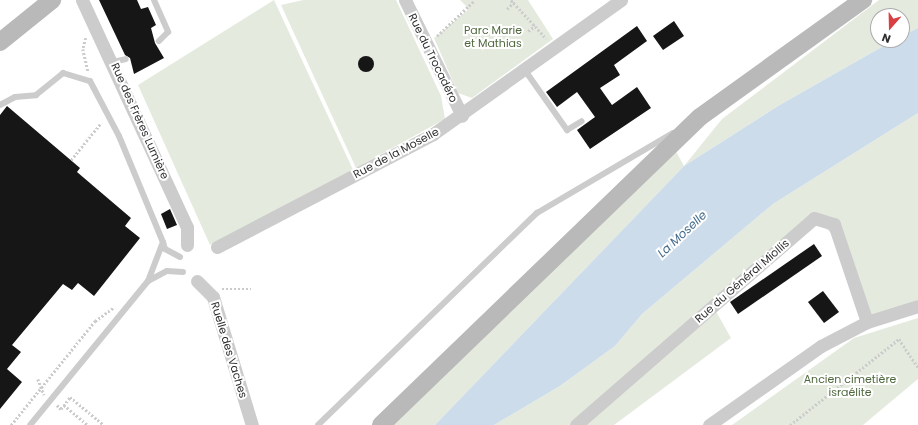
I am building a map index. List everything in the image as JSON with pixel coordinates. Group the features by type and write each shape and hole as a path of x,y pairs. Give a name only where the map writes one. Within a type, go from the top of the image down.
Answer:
{"main road":[{"path":"0,42 52,0"},
{"path":"380,425 700,117 863,0"}],"street":[{"name":"Rue des Frères Lumière","path":"82,0 113,62 187,227 187,245"},
{"name":"Rue du Trocadéro","path":"405,0 424,43 462,116"},
{"name":"Rue de la Moselle","path":"217,246 418,143 462,116 524,69 621,0"},
{"name":"Rue du Général Miollis","path":"576,425 814,218 834,224 867,322"},
{"name":"Ruelle des Vaches","path":"202,285 213,297 252,425"},
{"path":"709,425 821,346 867,322 918,306"}],"lane":[{"path":"154,0 168,32 159,41"},
{"path":"113,62 126,60"},
{"path":"524,69 567,130 582,121"},
{"path":"0,105 15,96 36,95 63,73 90,81 119,136 165,249 180,258"},
{"path":"318,425 537,213 700,117"},
{"path":"30,425 148,281 163,242"},
{"path":"148,281 167,271 183,272"}],"path":[{"path":"424,43 450,27 475,0"},
{"path":"507,9 513,1 554,48"},
{"path":"90,81 83,49 94,22"},
{"path":"528,31 535,26"},
{"path":"71,160 102,123"},
{"path":"202,285 252,289"},
{"path":"11,425 95,321 115,305"},
{"path":"790,425 899,339 918,367"},
{"path":"38,379 40,388 50,400 61,409 70,397 104,425"},
{"path":"64,405 88,425"}],"green space":[{"path":"274,0 355,174 210,245 138,85"},
{"path":"303,0 396,0 441,96 445,119 356,168 281,5"},
{"name":"Parc Marie et Mathias","path":"460,0 528,0 553,39 472,98 458,93 434,38 469,9"},
{"path":"879,0 918,0 918,28 910,32 910,8 870,8 870,48 880,48 778,106 684,166 722,119"},
{"path":"918,113 918,306 867,322 834,236 819,222 713,306 731,338 614,425 494,425 560,386 615,346 642,314 773,204"},
{"path":"672,144 684,166 435,425 381,425"},
{"name":"Ancien cimetière israélite","path":"918,318 918,379 863,425 732,425 854,338"}],"water":[{"name":"La Moselle","path":"918,28 918,113 773,204 642,314 615,346 560,386 494,425 435,425 684,166 778,106 880,48 910,48 910,32"}],"building":[{"path":"99,0 137,0 141,9 148,7 156,25 151,28 155,43 164,58 134,74 130,58 125,55"},
{"path":"674,21 684,36 663,50 653,36"},
{"path":"637,26 647,41 614,65 620,75 600,88 612,105 637,87 651,108 590,149 577,130 595,117 577,92 557,107 546,92"},
{"path":"366,56 373,61 374,64 369,71 366,72 359,67 358,64 363,57"},
{"path":"7,106 80,168 77,172 131,218 125,226 140,238 94,296 78,283 72,290 63,284 12,345 21,352 7,369 22,382 0,409 0,115"},
{"path":"170,209 177,225 167,229 161,214"},
{"path":"814,244 822,256 738,314 730,302"},
{"path":"823,291 839,312 824,323 808,302"}]}
